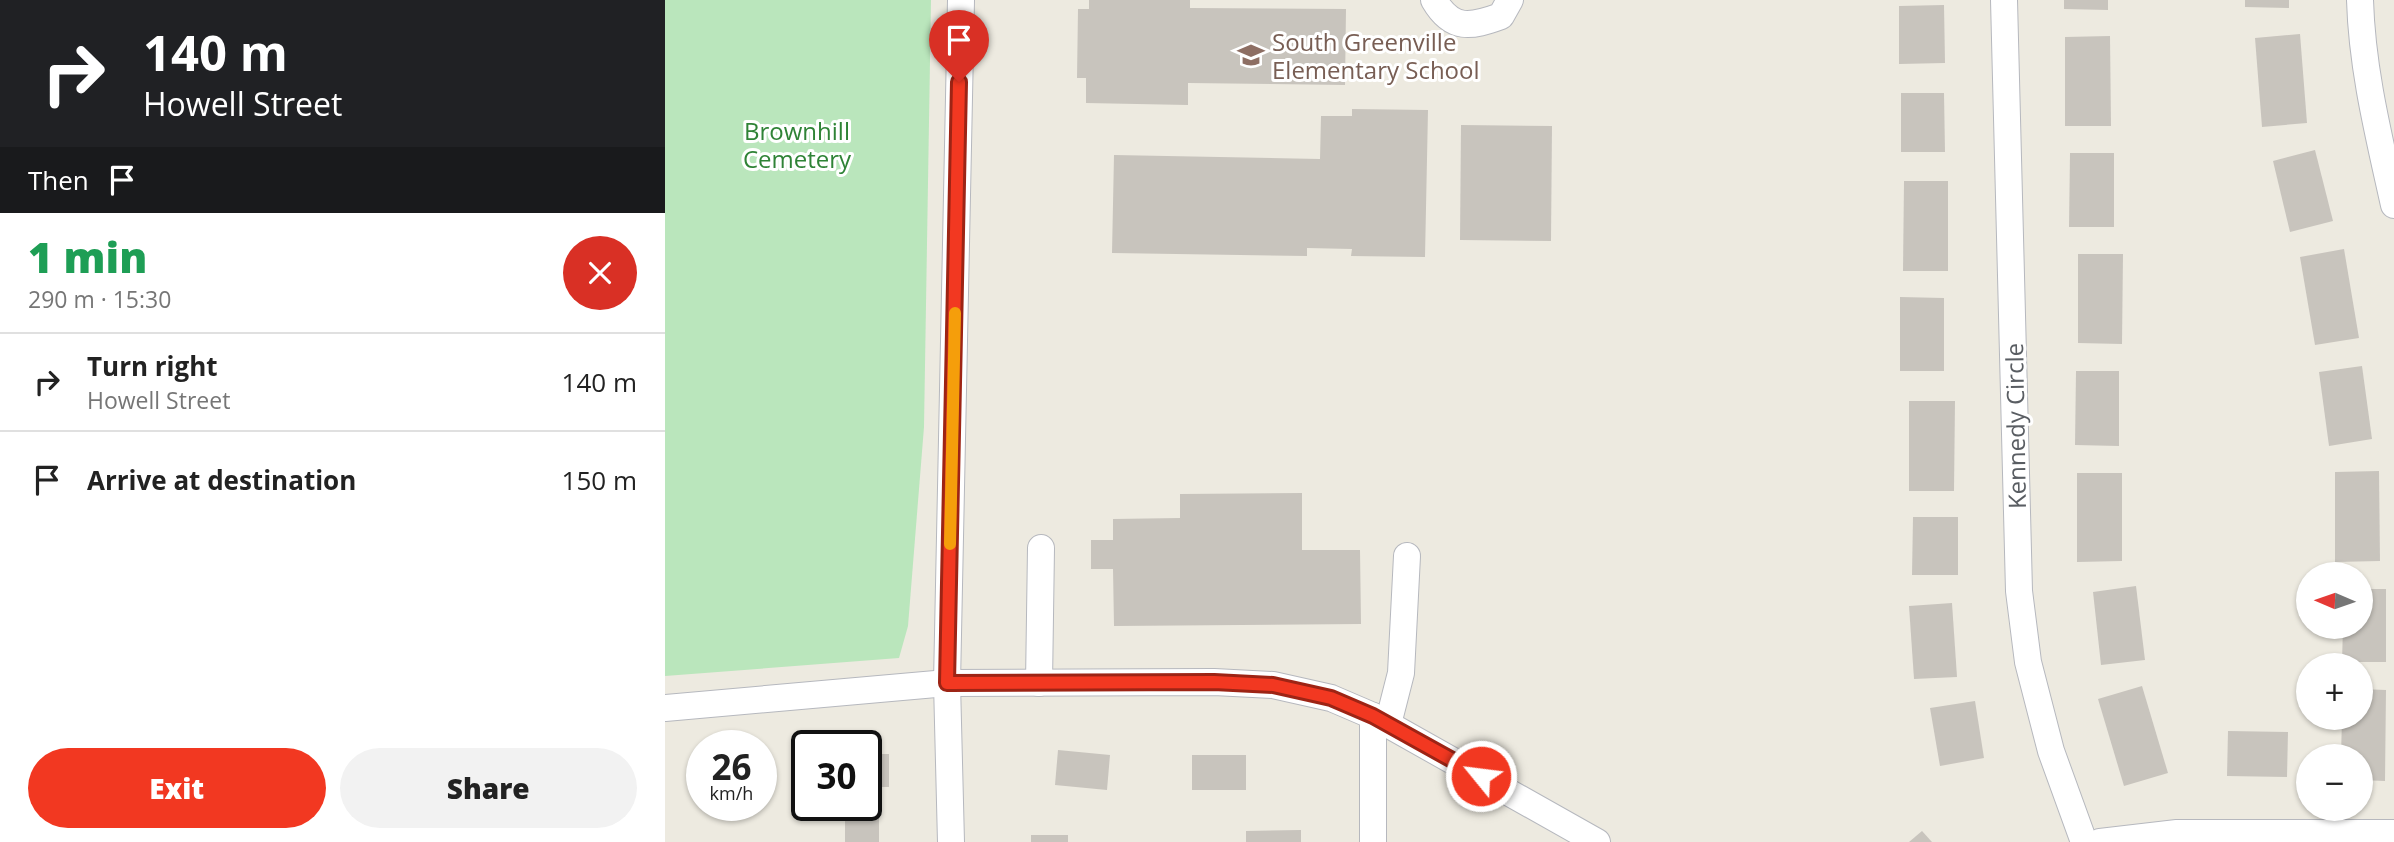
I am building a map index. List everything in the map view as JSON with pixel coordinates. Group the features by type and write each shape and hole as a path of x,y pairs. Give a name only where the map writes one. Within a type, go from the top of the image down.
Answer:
{"street":[{"path":"951,842 947,683 961,0"},
{"path":"1434,0 1441,12 1451,20 1466,25 1501,16 1510,0"},
{"name":"Kennedy Circle","path":"2004,0 2019,591 2028,662 2051,751 2084,842"},
{"path":"2360,0 2361,32 2370,94 2394,205"},
{"path":"1039,683 1041,548"},
{"path":"1373,842 1380,720 1401,673 1407,556"},
{"path":"665,708 947,683 1214,682 1273,685 1331,698 1380,720 1597,842"},
{"path":"2100,842 2177,833 2394,833"}],"green space":[{"name":"Brownhill Cemetery","path":"665,0 931,0 924,427 908,626 899,658 665,676"}],"building":[{"path":"1089,0 1190,0 1190,8 1346,9 1345,85 1188,83 1188,105 1086,103 1086,78 1077,78 1078,9 1089,9"},
{"path":"2064,0 2108,0 2108,10 2064,9"},
{"path":"2245,0 2289,0 2289,8 2245,7"},
{"path":"1944,5 1945,63 1899,64 1899,6"},
{"path":"2300,34 2307,123 2262,127 2255,38"},
{"path":"2110,36 2111,126 2065,126 2065,37"},
{"path":"1901,93 1944,93 1945,152 1901,152"},
{"path":"1352,109 1428,110 1425,257 1351,256 1352,249 1307,248 1307,256 1112,253 1114,155 1320,159 1321,116 1352,116"},
{"path":"1461,125 1552,126 1551,241 1460,240"},
{"path":"2315,150 2333,221 2290,232 2273,161"},
{"path":"2070,153 2114,153 2114,227 2069,227"},
{"path":"1904,181 1948,181 1948,271 1903,271"},
{"path":"2344,249 2359,338 2315,345 2300,257"},
{"path":"2078,254 2123,254 2122,344 2078,343"},
{"path":"1900,297 1944,298 1944,371 1900,371"},
{"path":"2362,366 2372,439 2329,446 2319,372"},
{"path":"2076,371 2119,371 2119,446 2075,445"},
{"path":"1909,401 1955,401 1954,491 1909,491"},
{"path":"2379,471 2380,561 2335,562 2335,472"},
{"path":"2077,473 2122,473 2122,561 2077,562"},
{"path":"1302,493 1302,550 1360,550 1361,624 1114,626 1113,569 1091,569 1091,540 1113,540 1113,519 1180,518 1180,494"},
{"path":"1913,517 1958,517 1958,575 1912,575"},
{"path":"2136,586 2145,660 2101,665 2093,592"},
{"path":"2373,589 2386,589 2386,662 2373,662 2373,653 2342,653 2343,639 2373,639"},
{"path":"1952,603 1957,677 1914,679 1909,606"},
{"path":"2142,686 2168,773 2124,786 2098,699"},
{"path":"2373,689 2386,690 2385,781 2373,780 2373,744 2341,744 2342,730 2373,730"},
{"path":"1975,701 1984,758 1940,766 1930,708"},
{"path":"2228,731 2288,732 2287,777 2227,776"},
{"path":"1058,750 1110,755 1107,790 1055,785"},
{"path":"882,754 889,754 889,787 882,787"},
{"path":"1192,755 1246,755 1246,790 1192,790"},
{"path":"845,821 879,821 879,842 845,842"},
{"path":"1301,830 1301,842 1246,842 1246,831"},
{"path":"1922,831 1932,842 1909,842"},
{"path":"1031,835 1068,835 1068,842 1031,842"}],"slow traffic":[{"path":"950,544 955,313"}],"place":[{"name":"South Greenville Elementary School","path":"1251,55"}],"route":[{"path":"959,82 947,683 1214,682 1273,685 1331,698 1373,716 1481,776"}]}
